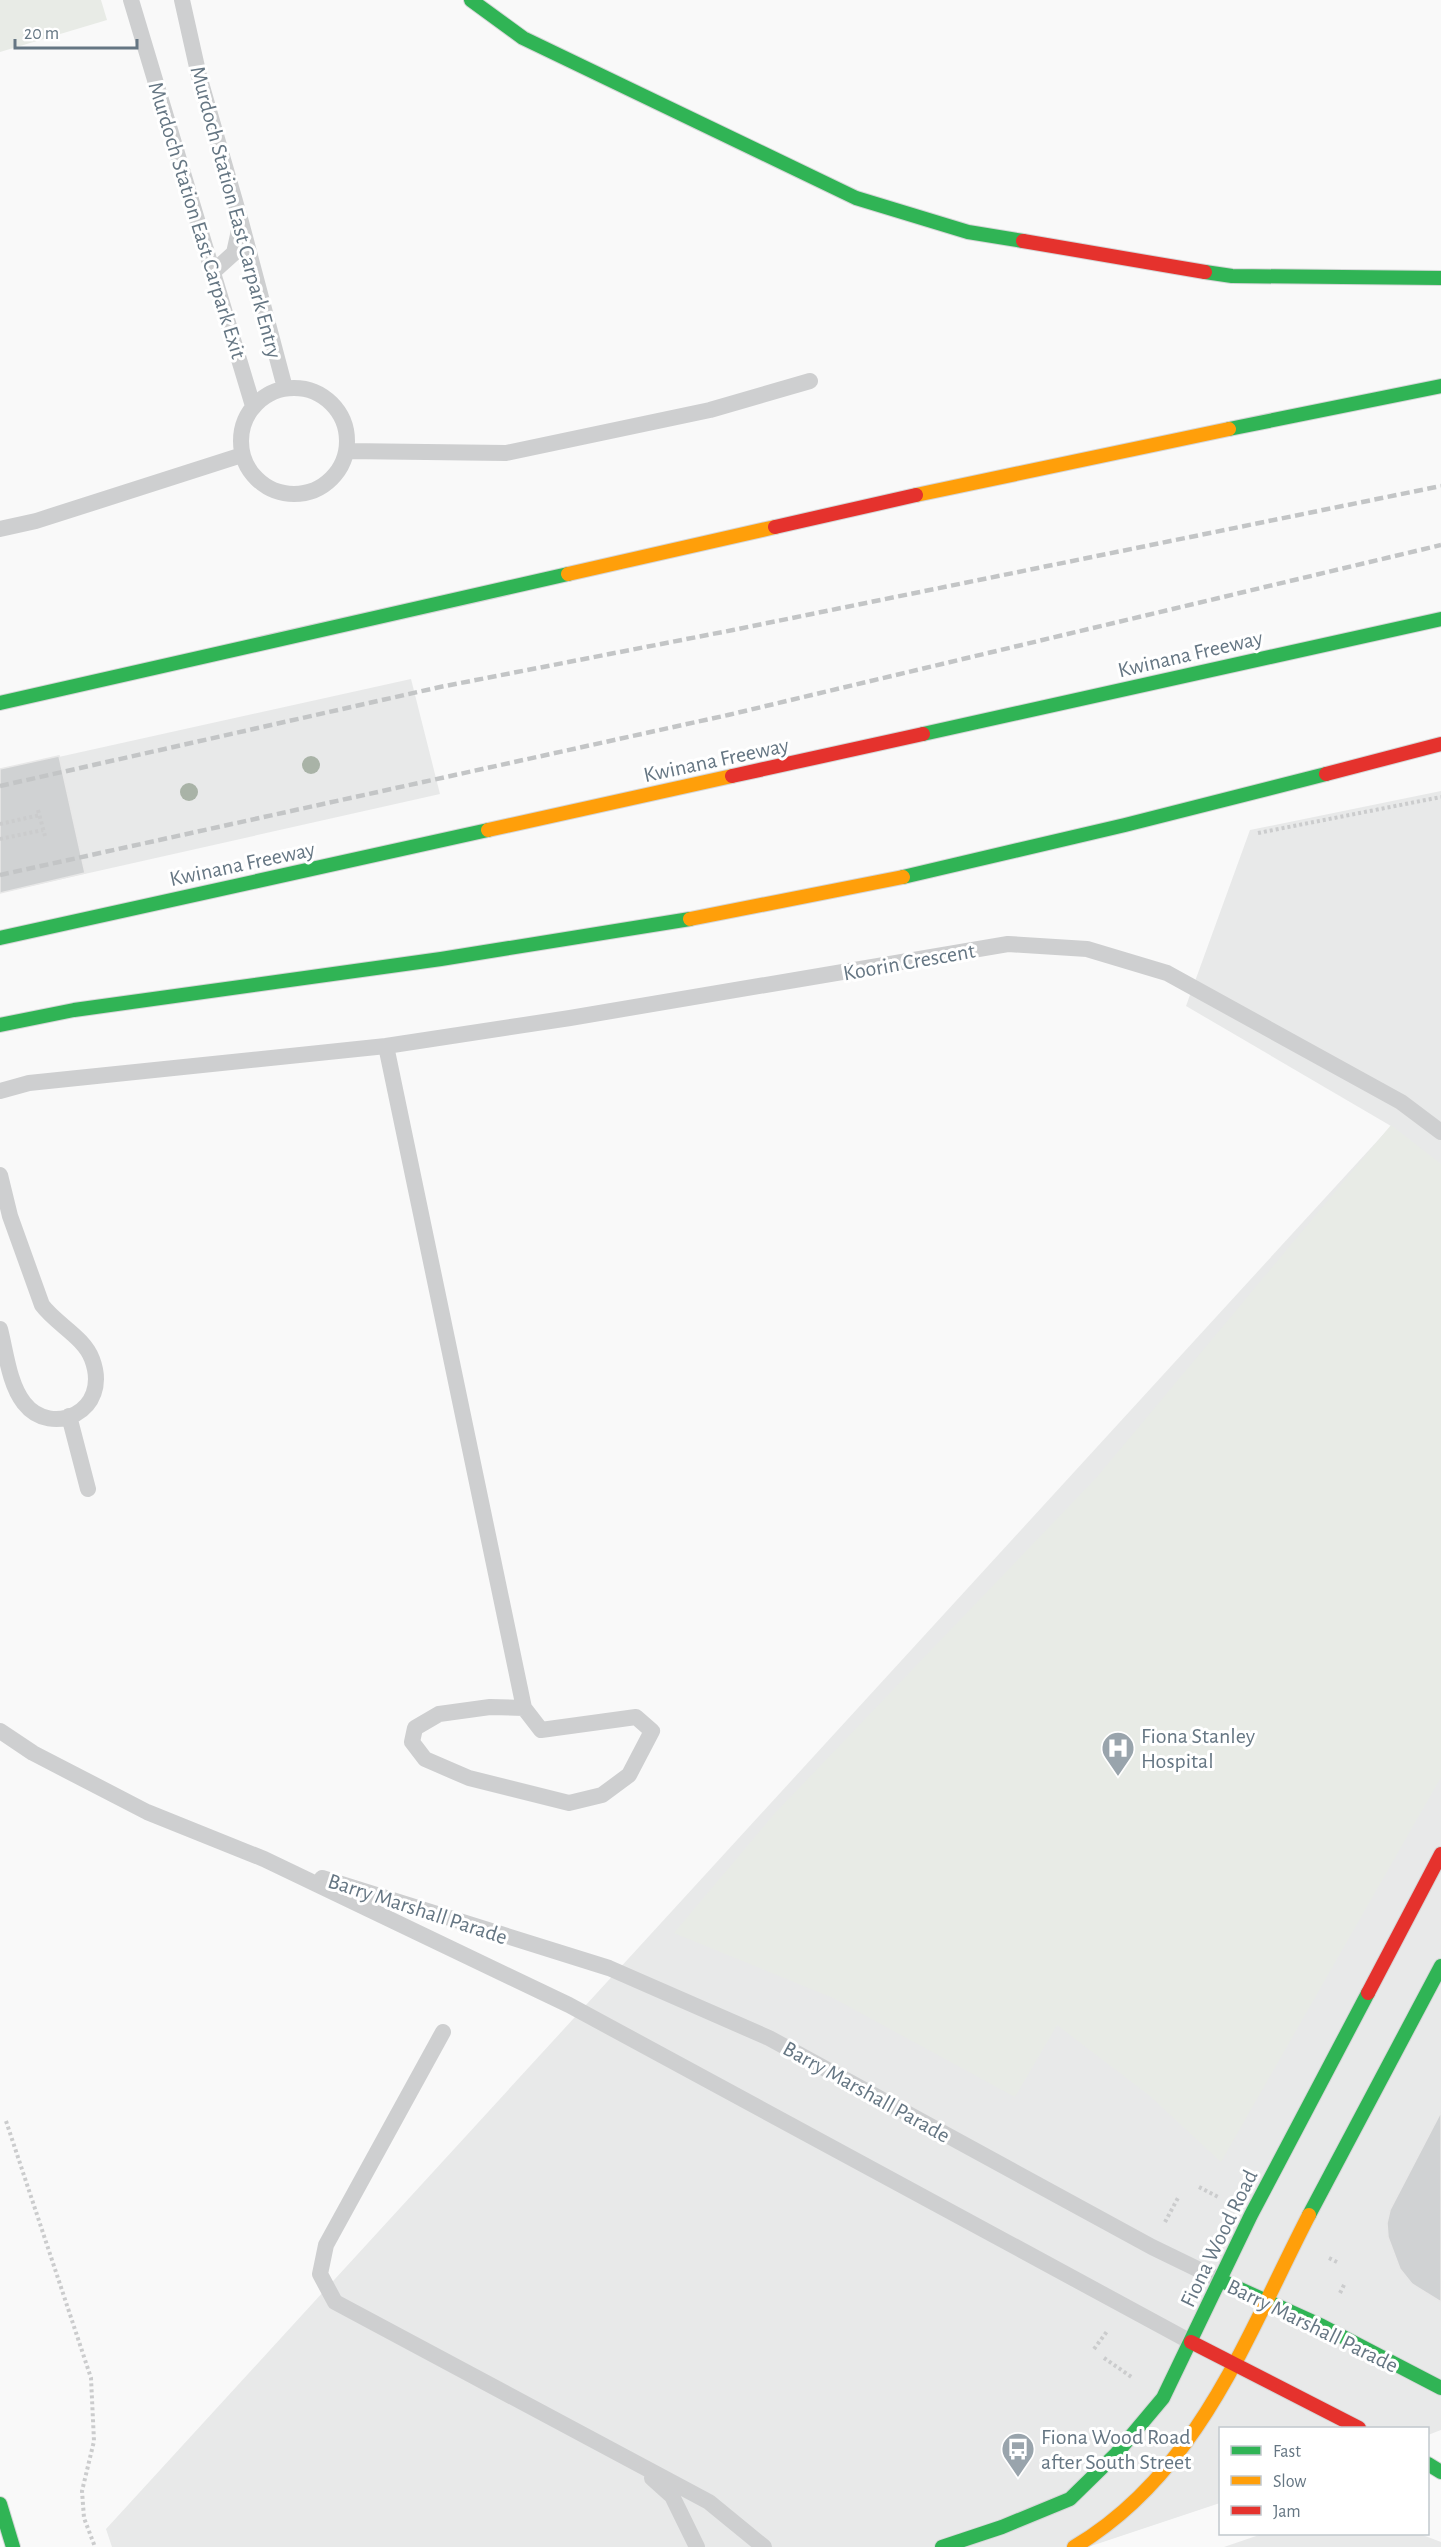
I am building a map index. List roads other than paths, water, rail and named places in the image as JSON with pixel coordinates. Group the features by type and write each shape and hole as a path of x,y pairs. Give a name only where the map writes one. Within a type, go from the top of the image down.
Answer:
{"main road":[{"path":"471,0 523,38 856,198 968,232 1232,276 1441,278"},
{"path":"0,703 953,486 1441,386"},
{"name":"Kwinana Freeway","path":"0,938 1441,619"},
{"path":"0,1025 74,1010 579,938 807,897 1033,847 1441,744"},
{"name":"Fiona Wood Road","path":"942,2547 1002,2527 1070,2499 1116,2454 1159,2403 1191,2342 1251,2215 1441,1854"},
{"path":"1074,2547 1087,2540 1139,2499 1165,2472 1208,2415 1303,2226 1441,1966"},
{"name":"Barry Marshall Parade","path":"1220,2280 1441,2388"},
{"name":"Barry Marshall Parade","path":"1191,2342 1357,2427"},
{"path":"0,2504 13,2547"}],"lane":[{"name":"Murdoch Station East Carpark Exit","path":"131,0 254,406"},
{"name":"Murdoch Station East Carpark Entry","path":"182,0 199,76 285,388"},
{"path":"214,271 234,253 241,222"},
{"path":"346,451 506,453 710,410 810,381"},
{"path":"285,388 302,388 318,394 332,404 342,418 347,434 346,451 340,468 329,482 314,492 296,495 278,493 261,485 249,471 242,455 240,437 244,420 254,406 268,394 285,388"},
{"path":"0,529 36,521 242,455"},
{"name":"Koorin Crescent","path":"0,1091 29,1083 386,1046 570,1018 1008,945 1087,949 1167,973 1401,1102 1441,1132"},
{"path":"386,1046 524,1708 541,1730 636,1717 652,1731 629,1775 602,1795 569,1803 469,1779 425,1760 412,1742 415,1728 439,1714 490,1707 524,1708"},
{"name":"Koorin Crescent","path":"1401,1102 1441,1115"},
{"path":"0,1175 10,1216 42,1305 82,1344 91,1356 97,1386 93,1399 83,1410 69,1416 55,1418 43,1416 26,1406 16,1386 0,1329"},
{"path":"69,1416 88,1489"},
{"name":"Barry Marshall Parade","path":"1,1731 33,1753 147,1812 264,1859 569,2005 1191,2342"},
{"name":"Barry Marshall Parade","path":"264,1859 609,1968 769,2038 1152,2247 1220,2280"},
{"path":"442,2032 326,2245 320,2274 334,2302 710,2502 764,2547"},
{"path":"636,2463 672,2496 697,2547"}],"railway":[{"path":"0,786 440,687 1441,486"},
{"path":"0,875 728,715 1441,545"}],"place":[{"name":"Fiona Stanley Hospital","path":"1118,1777"},
{"name":"Fiona Wood Road after South Street","path":"1018,2478"}]}
